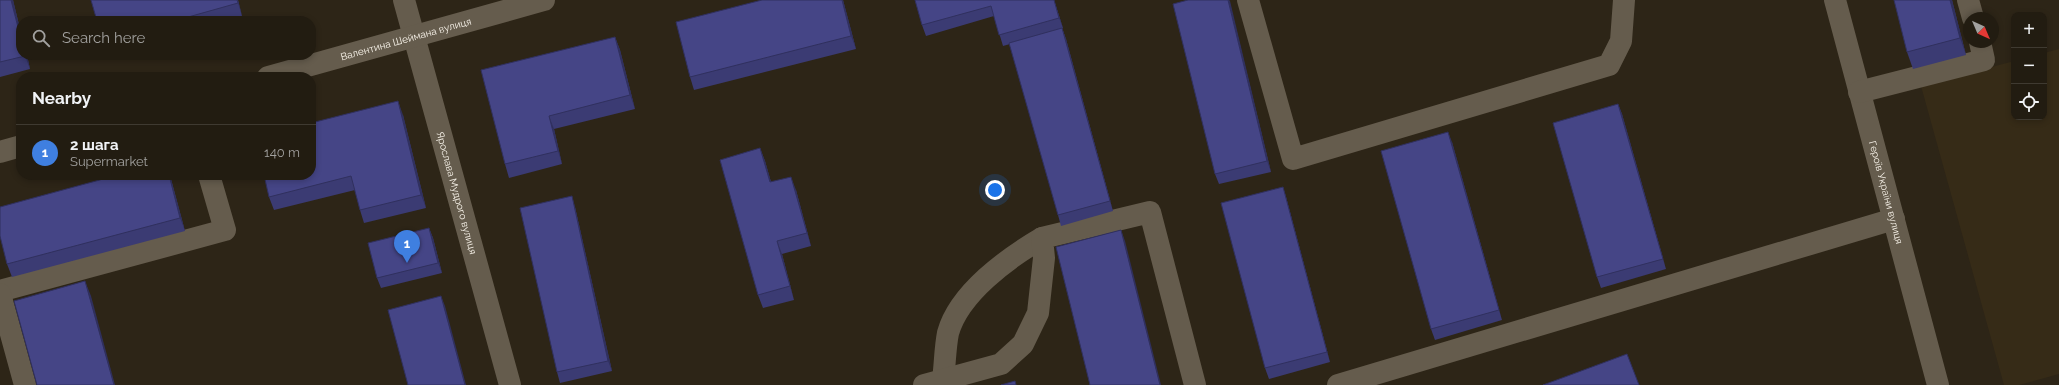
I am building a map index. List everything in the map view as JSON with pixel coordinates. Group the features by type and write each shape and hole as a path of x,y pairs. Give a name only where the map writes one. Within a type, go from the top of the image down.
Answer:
{"street":[{"name":"Ярослава Мудрого вулиця","path":"404,0 510,385"},
{"name":"Валентина Шеймана вулиця","path":"286,72 544,0"},
{"path":"1248,0 1293,159 1609,65 1621,41 1624,0"},
{"name":"Героїв України вулиця","path":"1835,0 1938,385"},
{"path":"1968,0 1971,12"},
{"path":"1859,92 1984,60 1981,48"},
{"path":"0,152 16,147"},
{"path":"25,385 0,292 225,230 210,180"},
{"path":"934,382 948,333 961,307 988,275 1013,255 1042,238 1150,212 1195,385"},
{"path":"1338,385 1894,220"},
{"path":"934,382 1001,364 1023,344 1038,313 1044,258 1042,238"}],"shaded area":[{"path":"2059,49 2059,374 2019,385 2004,385 1921,86 2011,62 2011,120 2047,120 2047,52"}],"building":[{"path":"0,0 11,0 16,20 16,58 0,62"},
{"path":"91,0 237,0 238,3 192,16 96,16"},
{"path":"762,0 842,0 851,36 690,77 676,22"},
{"path":"915,0 1054,0 1059,18 999,35 991,6 922,25"},
{"path":"1188,0 1228,0 1267,161 1215,174 1173,4"},
{"path":"1894,0 1950,0 1960,38 1907,52"},
{"path":"1062,28 1110,201 1058,215 1009,43"},
{"path":"615,37 630,95 549,116 558,151 505,164 481,70"},
{"path":"398,101 421,195 360,210 351,176 269,197 265,180 316,180 316,122"},
{"path":"1618,104 1663,259 1597,277 1553,123"},
{"path":"1448,132 1499,310 1431,329 1381,151"},
{"path":"760,148 770,182 791,177 807,233 777,241 790,286 758,295 720,160"},
{"path":"100,180 170,180 180,218 7,264 0,236 0,207"},
{"path":"1283,187 1327,352 1265,368 1221,203"},
{"path":"572,196 608,361 557,372 520,208"},
{"path":"429,228 438,263 377,278 368,243"},
{"path":"1121,230 1160,385 1090,385 1056,247"},
{"path":"85,281 114,385 37,385 14,301"},
{"path":"441,296 465,385 408,385 388,310"},
{"path":"1627,354 1639,385 1543,385"},
{"path":"1015,381 1016,385 1001,385"}],"place":[{"name":"2 шага","path":"407,263"}]}
